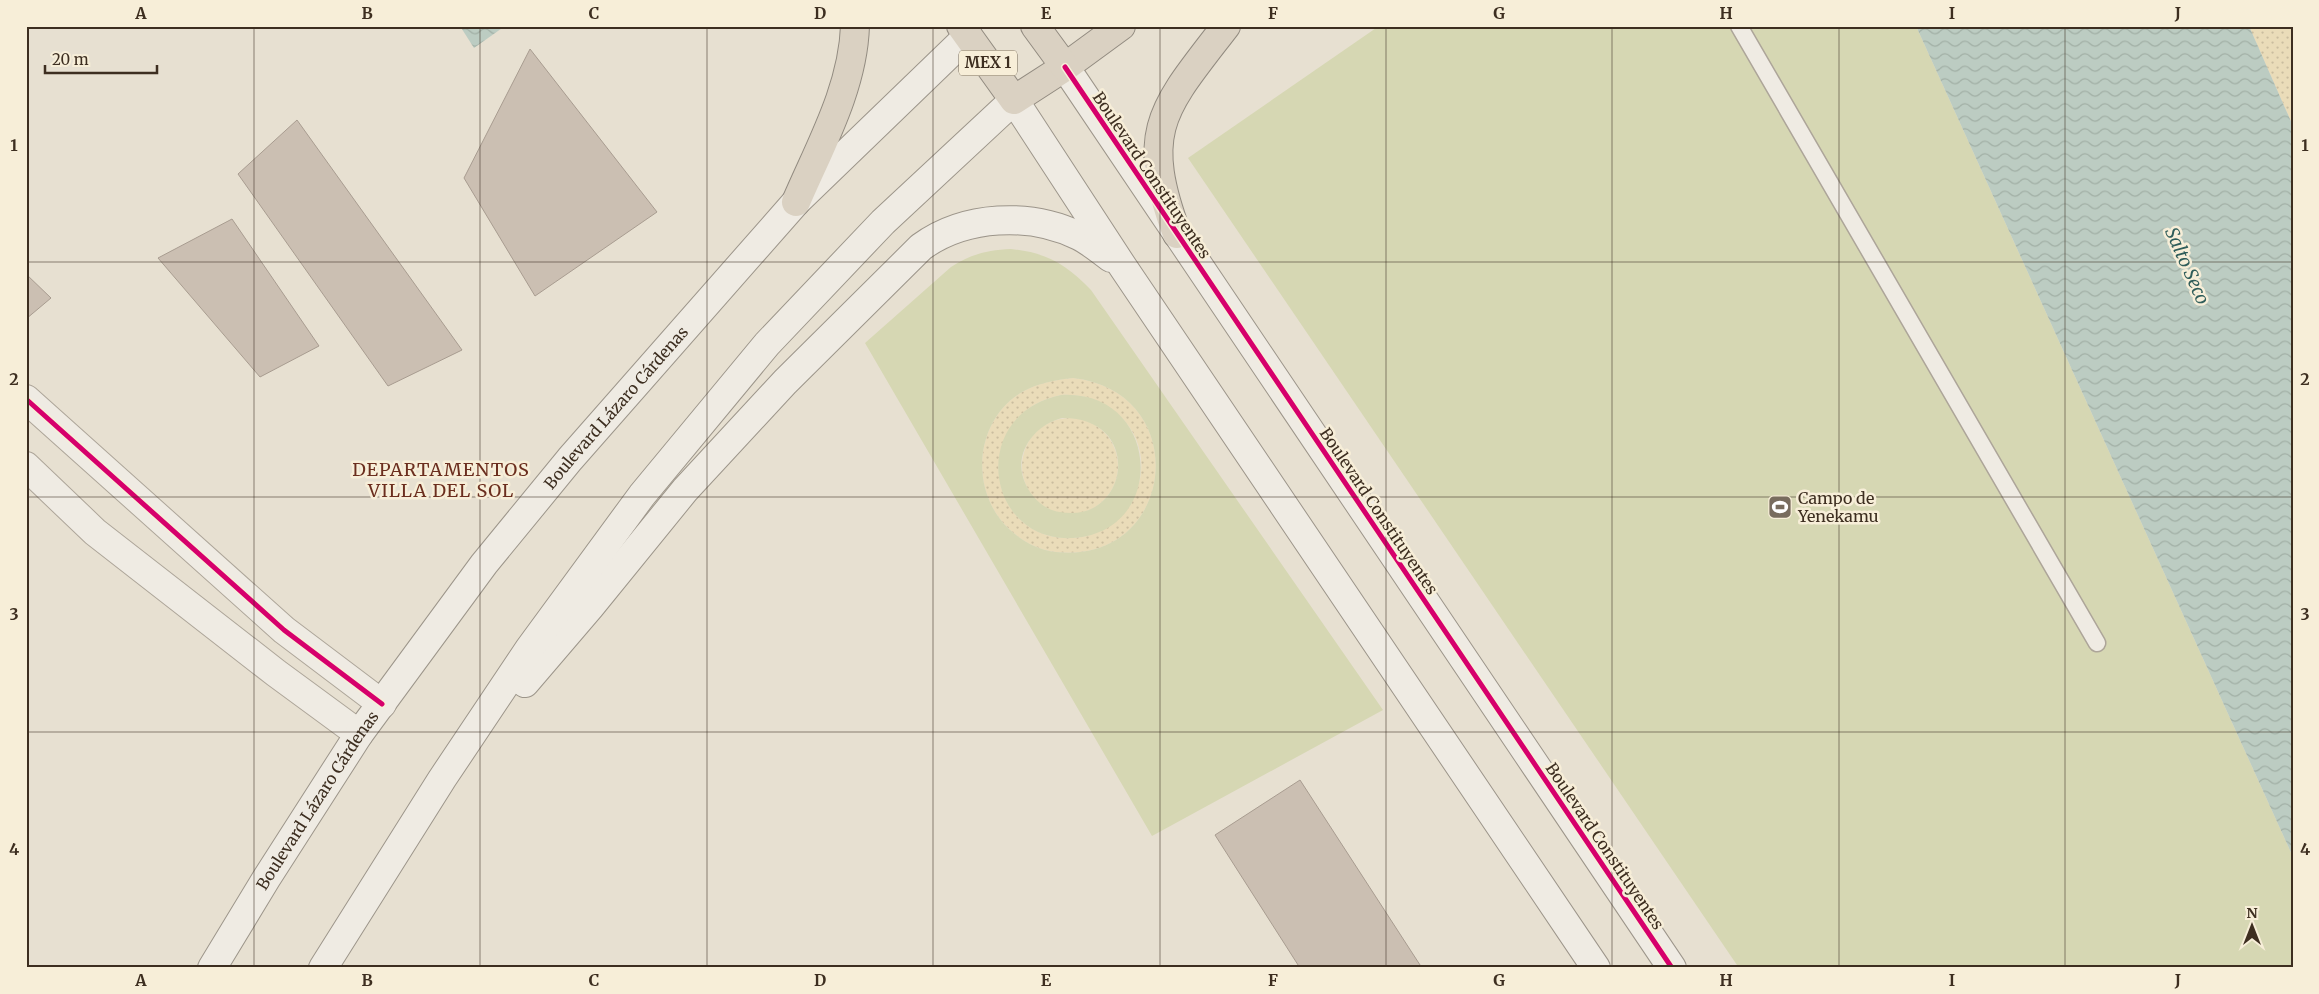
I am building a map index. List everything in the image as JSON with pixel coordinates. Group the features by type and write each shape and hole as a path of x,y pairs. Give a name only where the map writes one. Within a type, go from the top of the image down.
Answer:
{"highway":[{"path":"796,202 843,90 854,48 855,26"},
{"name":"Boulevard Constituyentes","path":"1035,26 1065,67"},
{"name":"MEX 1","path":"970,29 1014,100 1065,67 1121,26"},
{"path":"1176,234 1161,186 1157,153 1164,114 1174,95 1226,26"},
{"path":"1199,61 1246,26"}],"main road":[{"name":"Boulevard Lázaro Cárdenas","path":"212,968 266,879 359,734 484,564 570,459 796,202 970,29"},
{"name":"Boulevard Constituyentes","path":"1065,67 1672,968"},
{"path":"323,968 442,778 529,649 636,502 767,344 882,222 1014,100 1124,267 1596,968"},
{"path":"442,778 590,607 685,490 785,382 921,247 936,236 968,226 993,222 1038,223 1080,237 1124,267"},
{"path":"26,399 284,630 382,704"},
{"path":"26,466 95,532 276,673 359,734"}],"lane":[{"path":"1739,26 2097,643"}],"sand":[{"path":"2249,26 2293,26 2293,126"},
{"path":"1073,378 1112,390 1139,413 1153,443 1155,475 1146,506 1126,532 1096,549 1056,552 1037,547 1025,541 1009,529 996,513 987,496 983,477 983,457 986,438 994,420 1006,405 1022,392 1034,386 1046,382","holes":["1061,395 1085,397 1106,405 1122,418 1134,435 1141,455 1141,475 1134,496 1119,516 1109,525 1092,534 1073,538 1043,534 1021,520 1006,500 999,476 1001,450 1011,426 1031,407"]},
{"path":"1070,418 1088,421 1104,432 1115,448 1118,466 1115,484 1104,500 1088,511 1070,514 1052,511 1036,500 1025,484 1022,466 1025,448 1036,432 1052,421"}],"green space":[{"name":"Campo de Yenekamu","path":"1379,26 1916,26 2293,857 2293,968 1739,968 1188,158"},
{"path":"1011,249 1035,253 1055,261 1073,273 1091,290 1383,710 1152,836 865,343 951,267 973,256","holes":["1073,378 1112,390 1139,413 1153,443 1155,475 1146,506 1126,532 1096,549 1056,552 1031,544 1009,529 996,513 987,496 983,477 983,457 986,438 994,420 1006,405 1022,392 1047,382"]},
{"path":"1061,395 1094,399 1119,414 1134,436 1140,462 1138,489 1126,512 1104,530 1073,538 1043,534 1021,520 1006,500 999,476 1000,450 1011,426 1031,407","holes":["1062,418 1089,422 1106,434 1116,451 1118,469 1113,488 1101,503 1083,512 1060,512 1049,509 1032,495 1026,485 1022,474 1023,452 1034,434 1052,422"]}],"water":[{"path":"460,26 505,26 474,48"},
{"name":"Salto Seco","path":"1916,26 2249,26 2293,126 2293,857"}],"building":[{"path":"530,49 657,212 535,296 464,178"},
{"path":"297,120 462,350 388,386 238,174"},
{"path":"232,219 319,346 260,377 158,258"},
{"path":"26,274 51,298 26,319"},
{"path":"1300,780 1422,968 1300,968 1215,835"}],"cycle path":[{"path":"1065,67 1672,968"},
{"path":"26,399 284,630 382,704"}],"place":[{"name":"Campo de Yenekamu","path":"1780,507"}],"district":[{"name":"DEPARTAMENTOS VILLA DEL SOL","path":"441,480"}]}
